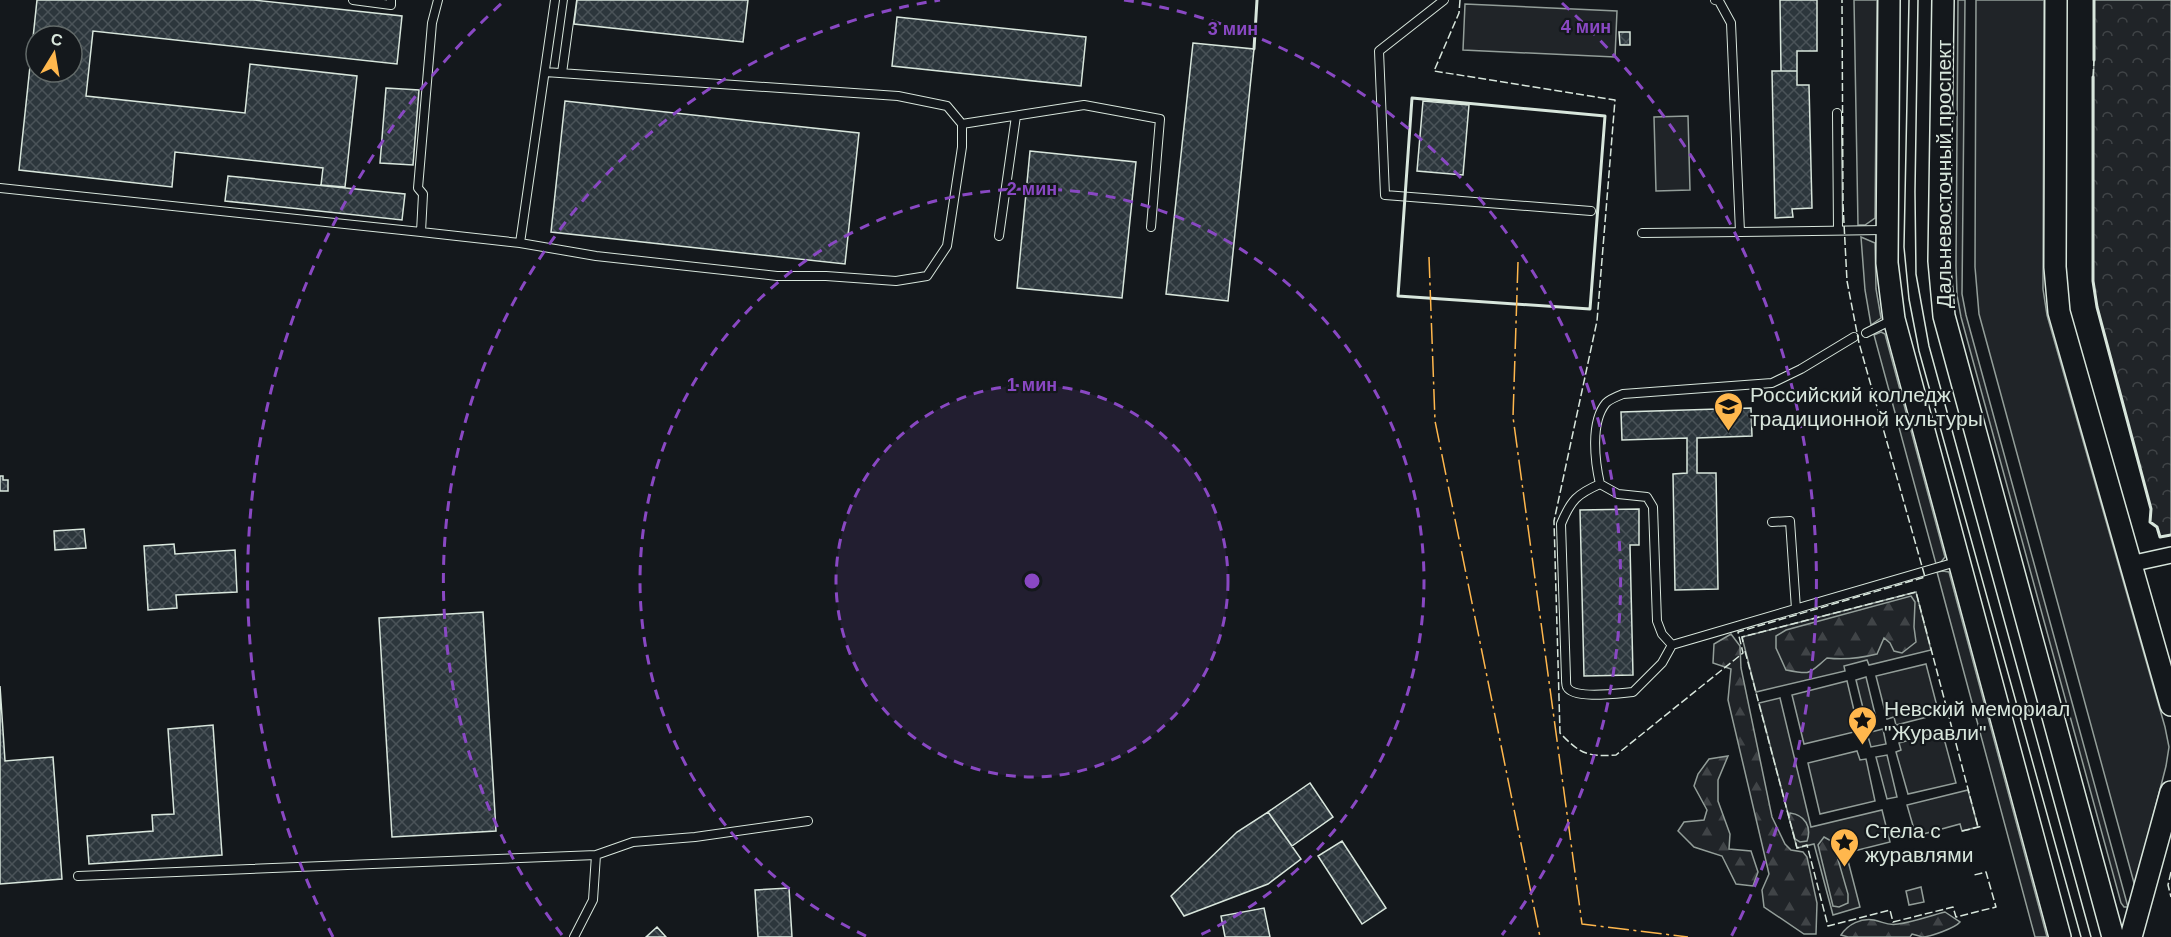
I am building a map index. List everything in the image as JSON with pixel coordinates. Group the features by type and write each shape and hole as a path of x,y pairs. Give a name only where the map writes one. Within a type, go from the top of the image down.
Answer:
{"main road":[{"path":"1889,0 1887,263 1894,319 2060,937"},
{"name":"Дальневосточный проспект","path":"1942,0 1939,261 1944,316 2113,937"},
{"path":"2056,0 2055,290 2059,312 2171,705"},
{"path":"2131,937 2168,815 2171,792"}],"street":[{"path":"2130,564 2171,555"}],"lane":[{"path":"353,0 391,5 391,0"},
{"path":"421,232 423,194 417,188 432,22 438,0"},
{"path":"520,243 555,0"},
{"path":"562,73 572,0"},
{"path":"1444,0 1379,51 1385,195 1591,211"},
{"path":"1715,0 1719,1 1731,23 1740,232"},
{"path":"0,188 520,243 596,256 777,276 826,276 896,281 927,276 947,246 962,147 962,124 947,106 898,96 545,72"},
{"path":"962,124 1084,105 1161,119 1151,227"},
{"path":"1837,112 1838,230"},
{"path":"999,236 1016,116"},
{"path":"1642,233 1887,230"},
{"path":"1866,333 1894,319"},
{"path":"1672,645 1662,634 1657,621 1653,507 1647,497 1618,494 1600,484 1595,464 1596,423 1606,403 1623,394 1772,384 1854,337"},
{"path":"1600,484 1580,493 1568,508 1561,524 1567,687 1572,693 1581,695 1633,692 1662,663 1672,645 1960,561"},
{"path":"1772,522 1791,520 1796,609"},
{"path":"78,876 596,855 633,842 696,837 808,821"},
{"path":"574,937 593,900 596,855"}],"green space":[{"path":"1854,0 1877,0 1875,218 1865,225 1858,225"},
{"path":"1958,0 1965,0 1962,294 2128,907 2124,907 2121,903 1961,317 1957,295 1956,266"},
{"path":"1976,0 2044,0 2043,289 2047,315 2169,747 2136,883 2134,883 1979,314 1975,267"},
{"path":"2094,0 2171,0 2171,535 2160,537 2157,527 2150,522 2151,509 2097,307 2093,281"},
{"path":"1465,4 1617,11 1615,57 1463,50"},
{"path":"1688,116 1690,190 1656,191 1654,117"},
{"path":"1861,237 1875,243 1876,289 1881,318 1871,325 1865,290"},
{"path":"1881,332 1885,334 1945,557 1936,564 1874,335"},
{"path":"1937,572 1949,572 2047,937 2035,937"},
{"path":"1916,592 1931,650 1869,665 1867,660 1844,666 1845,671 1756,692 1742,637"},
{"path":"1911,596 1915,602 1916,642 1902,653 1894,651 1884,638 1877,654 1865,657 1827,658 1813,670 1805,673 1786,670 1776,648 1776,636 1786,630"},
{"path":"1731,634 1740,646 1741,668 1772,817 1785,844 1791,850 1803,852 1807,857 1817,903 1816,934 1804,934 1764,907 1762,890 1769,874 1728,700 1731,669 1713,663 1714,644"},
{"path":"1926,664 1939,714 1896,725 1894,717 1887,719 1876,676"},
{"path":"1866,677 1876,718 1866,720 1856,680"},
{"path":"1847,681 1857,723 1852,724 1854,732 1804,744 1792,695"},
{"path":"1780,698 1811,827 1882,810 1890,842 1846,853 1860,907 1833,915 1814,844 1797,848 1759,703"},
{"path":"1883,729 1886,744 1871,747 1867,733"},
{"path":"1942,731 1956,783 1908,794 1896,752 1901,750 1899,743"},
{"path":"1857,751 1860,760 1866,759 1875,801 1820,814 1808,763"},
{"path":"1887,755 1897,797 1887,799 1876,757"},
{"path":"1728,756 1718,780 1718,801 1730,834 1729,849 1751,851 1758,872 1753,886 1736,884 1722,856 1694,847 1678,831 1684,822 1704,820 1707,810 1694,786 1698,774 1709,759"},
{"path":"1968,790 1978,827 1962,831 1960,824 1916,836 1907,805"},
{"path":"1790,813 1800,816 1806,822 1809,831 1807,841 1800,842 1795,839 1789,818"},
{"path":"1824,837 1833,842 1848,894 1848,903 1839,907 1833,906 1818,845"},
{"path":"1921,887 1924,902 1909,905 1906,891"},
{"path":"1945,912 1960,922 1926,937 1912,934 1910,937 1841,935 1851,925 1860,921 1874,920 1894,924"}],"building":[{"path":"37,0 253,0 402,16 397,64 93,31 86,96 245,113 250,64 357,76 345,187 321,185 323,168 175,152 172,187 19,170 28,84 84,84 84,24 34,24"},
{"path":"577,0 748,0 743,42 574,24"},
{"path":"1780,0 1817,0 1817,51 1797,51 1797,71 1781,71"},
{"path":"897,17 1086,37 1081,86 892,66"},
{"path":"1619,32 1630,32 1630,45 1620,45"},
{"path":"1193,43 1254,49 1228,301 1166,294"},
{"path":"1772,71 1797,71 1797,85 1809,85 1812,208 1792,209 1793,217 1775,218"},
{"path":"386,88 419,90 413,165 380,163"},
{"path":"565,101 859,133 845,264 551,232"},
{"path":"1423,101 1469,105 1463,175 1417,171"},
{"path":"1030,151 1136,162 1122,298 1017,288"},
{"path":"228,176 405,194 402,220 225,201"},
{"path":"1751,408 1752,436 1697,438 1697,473 1716,473 1718,589 1675,590 1673,474 1687,473 1687,438 1622,440 1621,412"},
{"path":"0,476 3,476 3,480 8,480 8,491 0,491"},
{"path":"1639,509 1639,545 1630,545 1633,675 1584,676 1580,510"},
{"path":"84,529 86,548 55,550 54,531"},
{"path":"174,544 175,554 235,550 237,592 176,595 177,608 148,610 144,546"},
{"path":"483,612 496,831 392,837 379,618"},
{"path":"0,686 5,761 53,757 62,879 0,884"},
{"path":"213,725 222,855 89,864 87,836 153,831 152,815 174,814 168,729"},
{"path":"1310,783 1333,817 1292,846 1268,812"},
{"path":"1268,812 1301,859 1268,884 1184,916 1171,896 1237,832"},
{"path":"1342,841 1386,908 1362,924 1318,856"},
{"path":"789,888 792,937 758,937 755,890"},
{"path":"1264,908 1270,937 1225,937 1221,916"},
{"path":"657,927 666,937 646,937"}],"tram line":[{"path":"1909,0 1904,247 1909,299 1919,351 2081,937"},
{"path":"1918,0 1916,274 1929,346 2091,937"}],"fence":[{"path":"1460,0 1459,13 1434,71 1615,100 1597,321 1554,521 1560,733 1573,746 1585,753 1606,755 1616,755 1743,653 1738,632 1925,577 1859,343 1847,281 1843,204 1842,0"},
{"path":"2093,77 2094,60"},
{"path":"1743,642 1742,637 1916,592 1978,827"},
{"path":"1745,651 1797,848 1807,845 1828,926 1890,910 1893,922 1953,907 1956,917 1996,907 1986,872 1974,875"},
{"path":"1962,831 1983,826"},
{"path":"2171,872 2168,885 2171,897"}],"wall":[{"path":"1254,49 1257,0"},
{"path":"2094,0 2094,60"},
{"path":"2093,77 2093,281 2097,307 2151,509 2150,522 2157,527 2160,537 2171,535"},
{"path":"1412,98 1605,116 1590,309 1398,296 1412,98"}],"power":[{"path":"1429,257 1435,421 1540,937"},
{"path":"1518,262 1513,417 1582,924 1688,937"}],"place":[{"name":"Российский колледж традиционной культуры","path":"1729,432"},
{"name":"Невский мемориал \"Журавли\"","path":"1863,746"},
{"name":"Стела с журавлями","path":"1844,868"}]}
